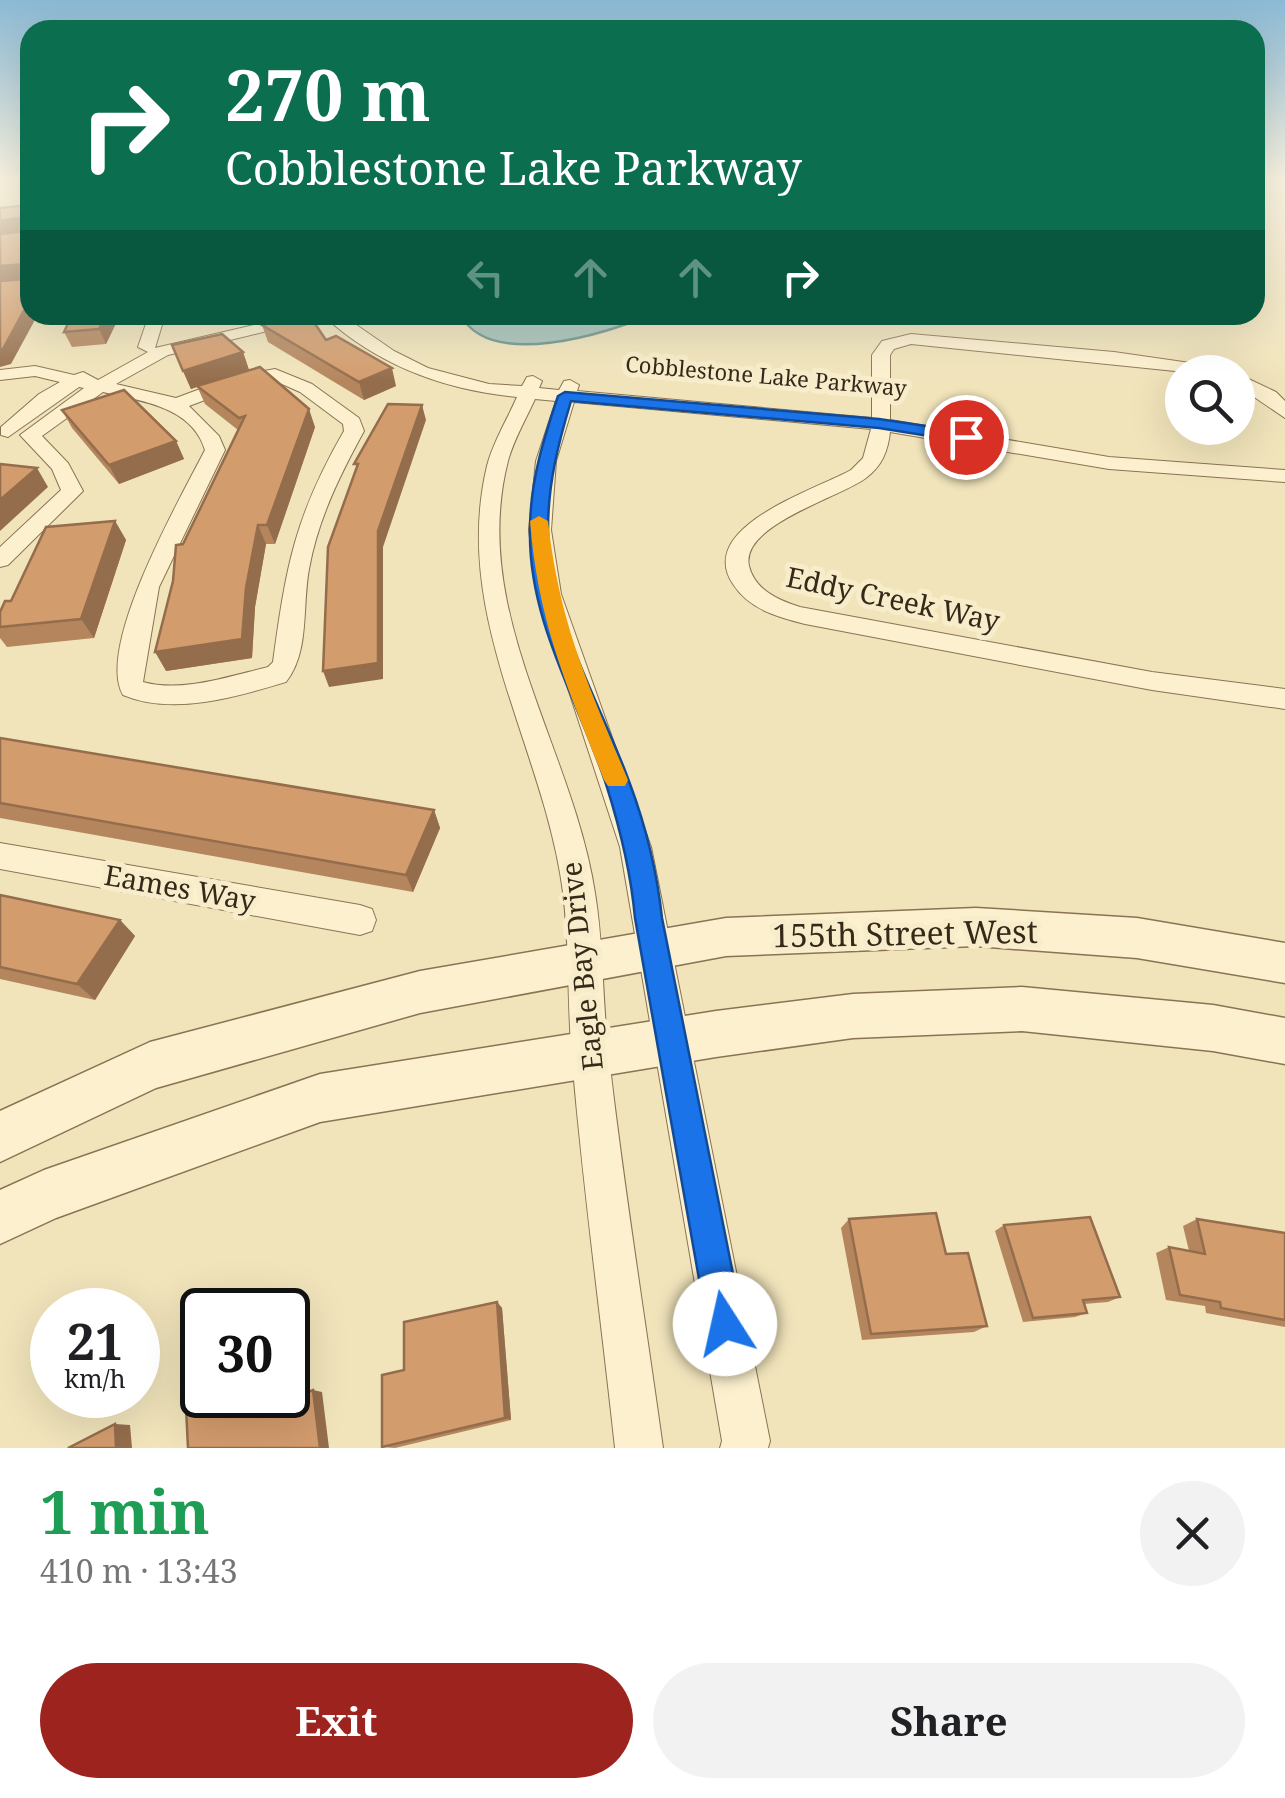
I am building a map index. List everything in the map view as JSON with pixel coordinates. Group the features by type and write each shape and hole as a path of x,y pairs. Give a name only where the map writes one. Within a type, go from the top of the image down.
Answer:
{"street":[{"path":"4,432 30,435 102,386 154,349 157,325"},
{"path":"4,432 46,398 75,381 154,349 270,325"},
{"name":"Cobblestone Lake Parkway","path":"345,325 384,354 413,361 462,384 879,417 1161,452 1285,460"},
{"name":"Cobblestone Lake Parkway","path":"366,325 413,361"},
{"path":"879,417 881,354 888,346 904,340 1114,356 1165,364"},
{"path":"0,375 35,371 177,404 212,440 215,450 147,587 129,678 132,688 141,694 164,696 277,675 286,664 296,570 304,542 324,484 354,431 348,418 286,376 276,374 240,380 177,404"},
{"name":"Eagle Bay Drive","path":"531,387 497,464 487,538 488,581 508,653 557,790 578,888 590,1052 639,1448"},
{"path":"1255,388 1285,412"},
{"path":"568,390 542,478 539,532 545,581 562,647 618,784 645,879 744,1448"},
{"name":"Cobblestone Lake Parkway","path":"879,417 1109,463 1285,476"},
{"name":"Eddy Creek Way","path":"879,417 877,450 863,472 762,523 740,542 736,567 746,585 764,600 790,612 882,630 1177,686 1285,699"},
{"path":"0,560 72,492 60,468 30,435"},
{"name":"Eames Way","path":"0,856 360,920"},
{"name":"155th Street West","path":"0,1136 150,1066 420,992 726,937 976,927 1136,938 1285,963"},
{"path":"0,1218 44,1196 320,1098 590,1052 853,1016 1022,1009 1213,1028 1285,1041"}],"water":[{"path":"469,325 622,325 550,343 496,341 475,332"}],"building":[{"path":"0,246 20,246 20,264 0,266"},
{"path":"20,279 20,318 0,350 0,281"},
{"path":"67,325 101,325 99,329 64,332"},
{"path":"262,325 316,325 326,340 336,336 392,368 359,382"},
{"path":"222,334 243,352 183,371 172,345"},
{"path":"260,367 309,409 267,525 258,525 246,588 242,639 155,652 173,581 176,545 183,544 245,416 239,418 197,386"},
{"path":"124,390 176,441 109,465 62,410"},
{"path":"388,404 422,405 378,531 378,663 323,671 328,547 358,464 354,464"},
{"path":"0,464 37,468 0,500"},
{"path":"115,521 81,619 0,627 5,601 11,601 46,527"},
{"path":"0,738 434,810 406,875 0,803"},
{"path":"0,895 120,920 77,984 0,967"},
{"path":"936,1213 946,1254 968,1253 987,1326 871,1334 849,1219"},
{"path":"1090,1217 1120,1297 1083,1300 1087,1313 1033,1318 1004,1225"},
{"path":"1197,1219 1285,1233 1285,1320 1221,1308 1220,1302 1180,1295 1169,1247 1205,1254"},
{"path":"497,1302 505,1418 382,1447 382,1375 404,1370 404,1322"},
{"path":"313,1390 320,1448 188,1448 187,1418 310,1418"},
{"path":"115,1424 116,1448 68,1448"}],"slow traffic":[{"path":"539,521 545,581 562,647 616,780"}],"route":[{"path":"725,1324 648,918 645,879 618,784 562,647 545,581 539,532 544,461 565,396 879,424 966,437"}]}
